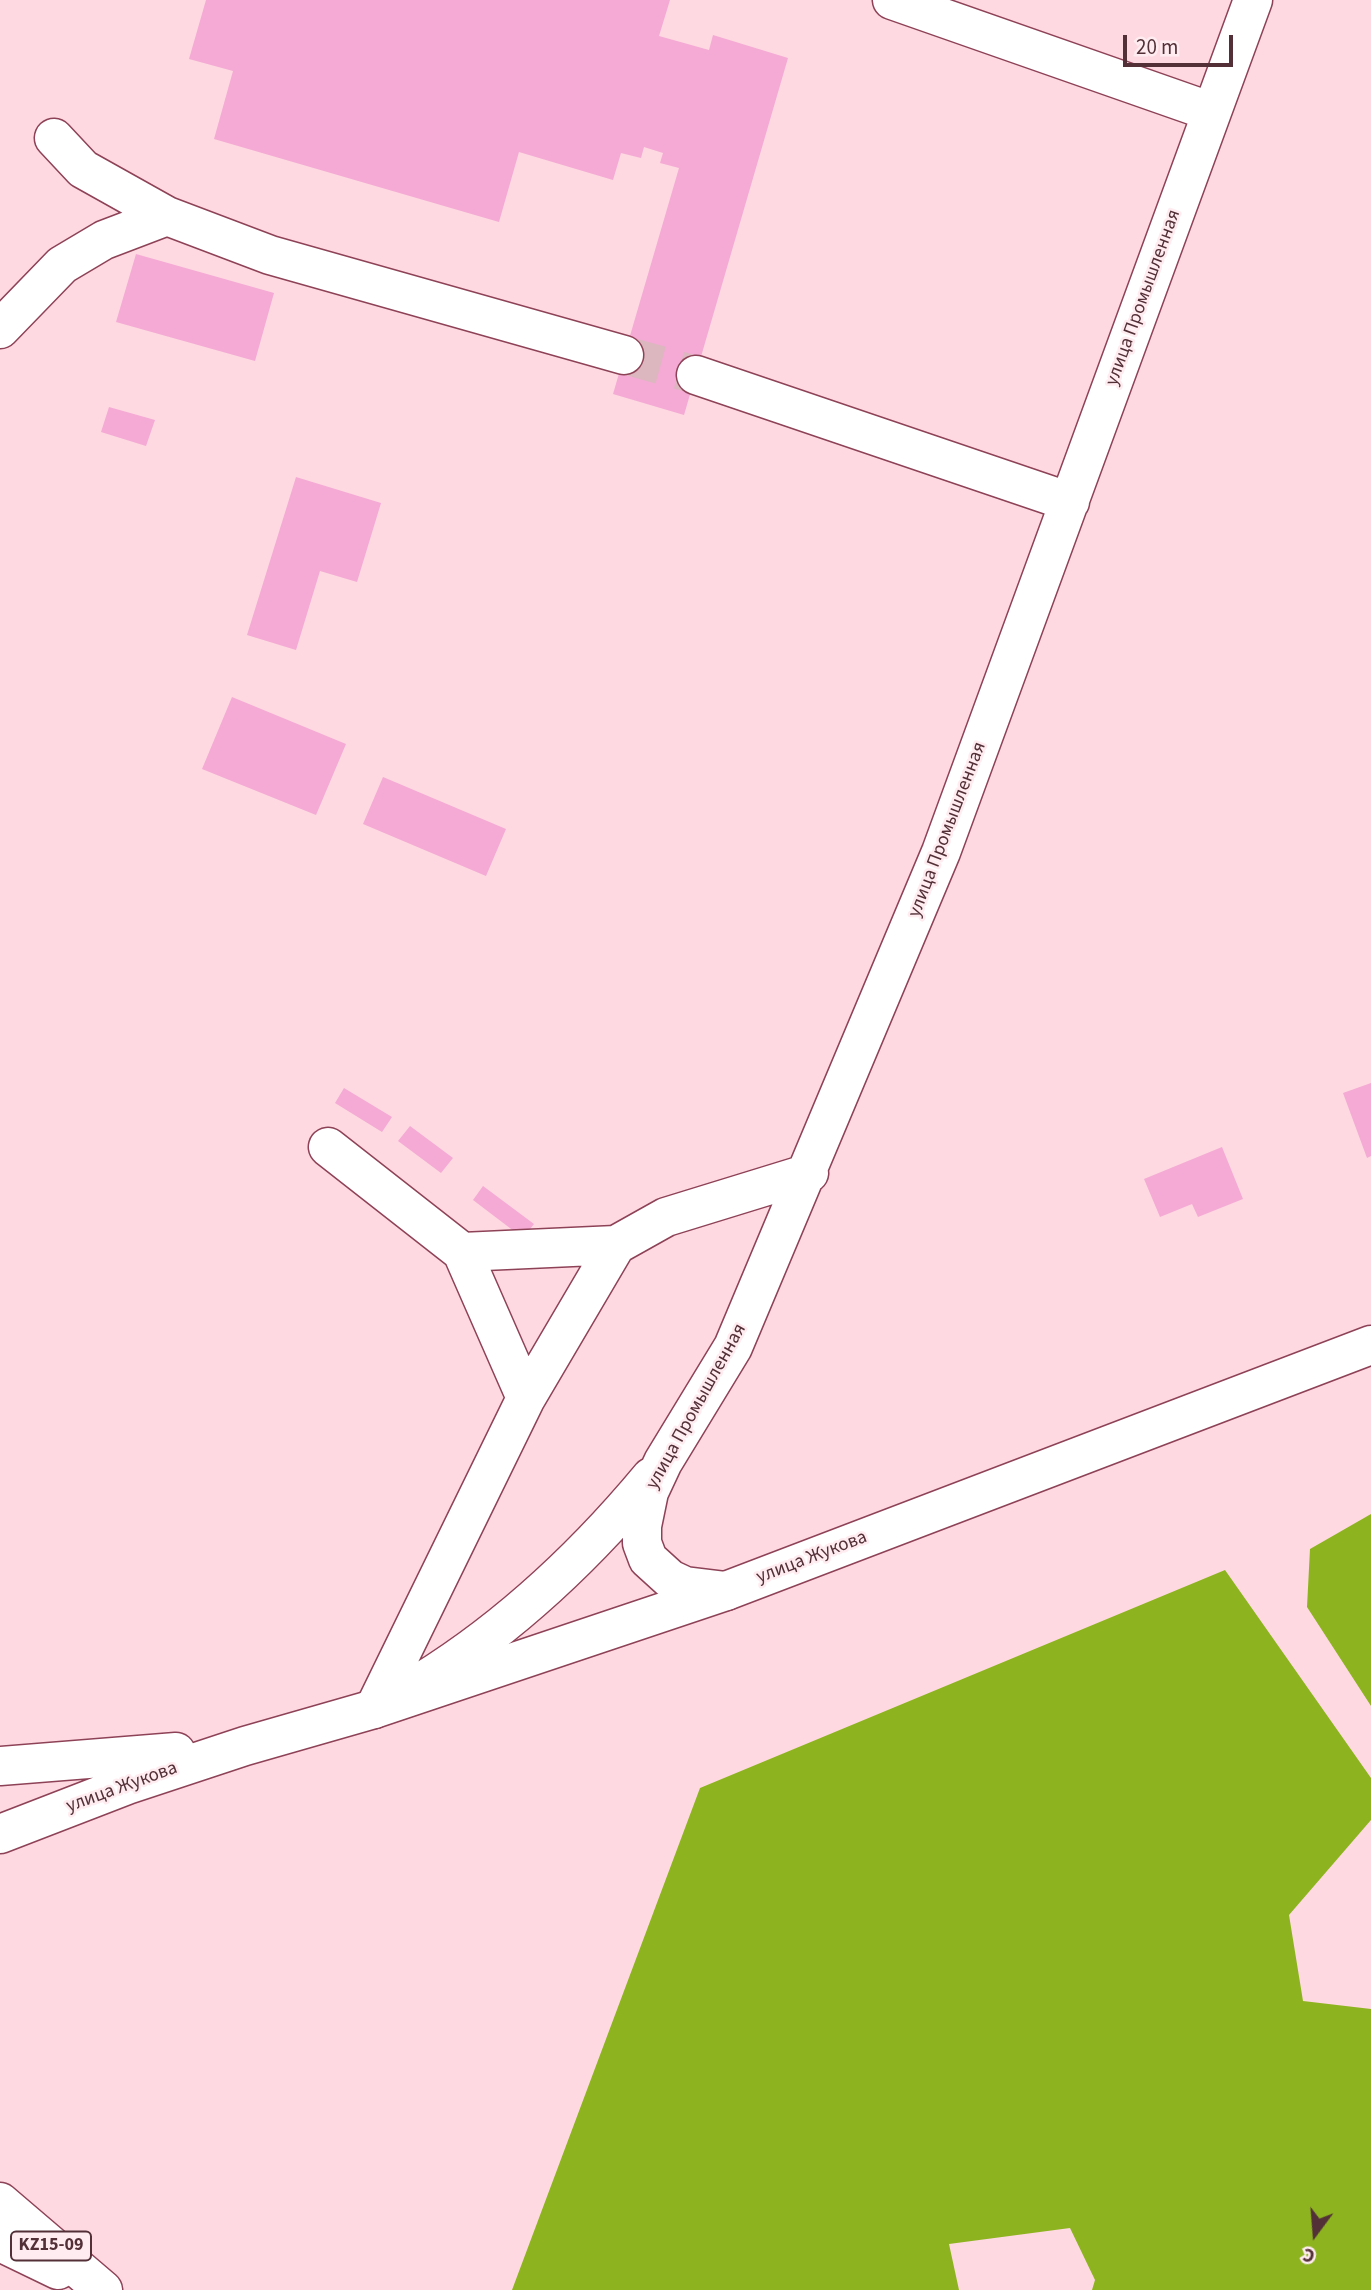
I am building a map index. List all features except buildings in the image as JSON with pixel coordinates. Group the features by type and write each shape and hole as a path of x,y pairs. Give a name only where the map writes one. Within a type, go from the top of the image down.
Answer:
{"main road":[{"path":"892,0 1212,112"},
{"name":"улица Промышленная","path":"726,1591 685,1586 670,1579 648,1559 642,1543 644,1509 663,1462 733,1347 942,852 1253,0"},
{"path":"54,138 83,169 167,216 270,255 624,355"},
{"path":"0,329 62,265 104,240 167,216"},
{"path":"696,375 1070,502"},
{"path":"328,1147 462,1252 526,1398"},
{"path":"462,1252 616,1245 666,1217 809,1172"},
{"path":"374,1709 526,1398 616,1245"},
{"name":"улица Жукова","path":"0,1834 127,1785 245,1746 374,1709 726,1591 1371,1345"},
{"path":"374,1709 441,1669 531,1599 598,1537 663,1462"},
{"name":"улица Жукова","path":"2,1766 245,1746"},
{"name":"KZ15-09","path":"0,2202 101,2290"},
{"name":"KZ15-09","path":"0,2242 101,2290"}],"green space":[{"path":"1371,1514 1371,1706 1307,1607 1310,1549"},
{"path":"1225,1570 1371,1778 1371,1820 1289,1915 1303,2001 1371,2009 1371,2290 1092,2290 1095,2280 1070,2228 949,2244 959,2290 512,2290 700,1788"}],"tunnel":[{"path":"624,355 696,375"}]}
